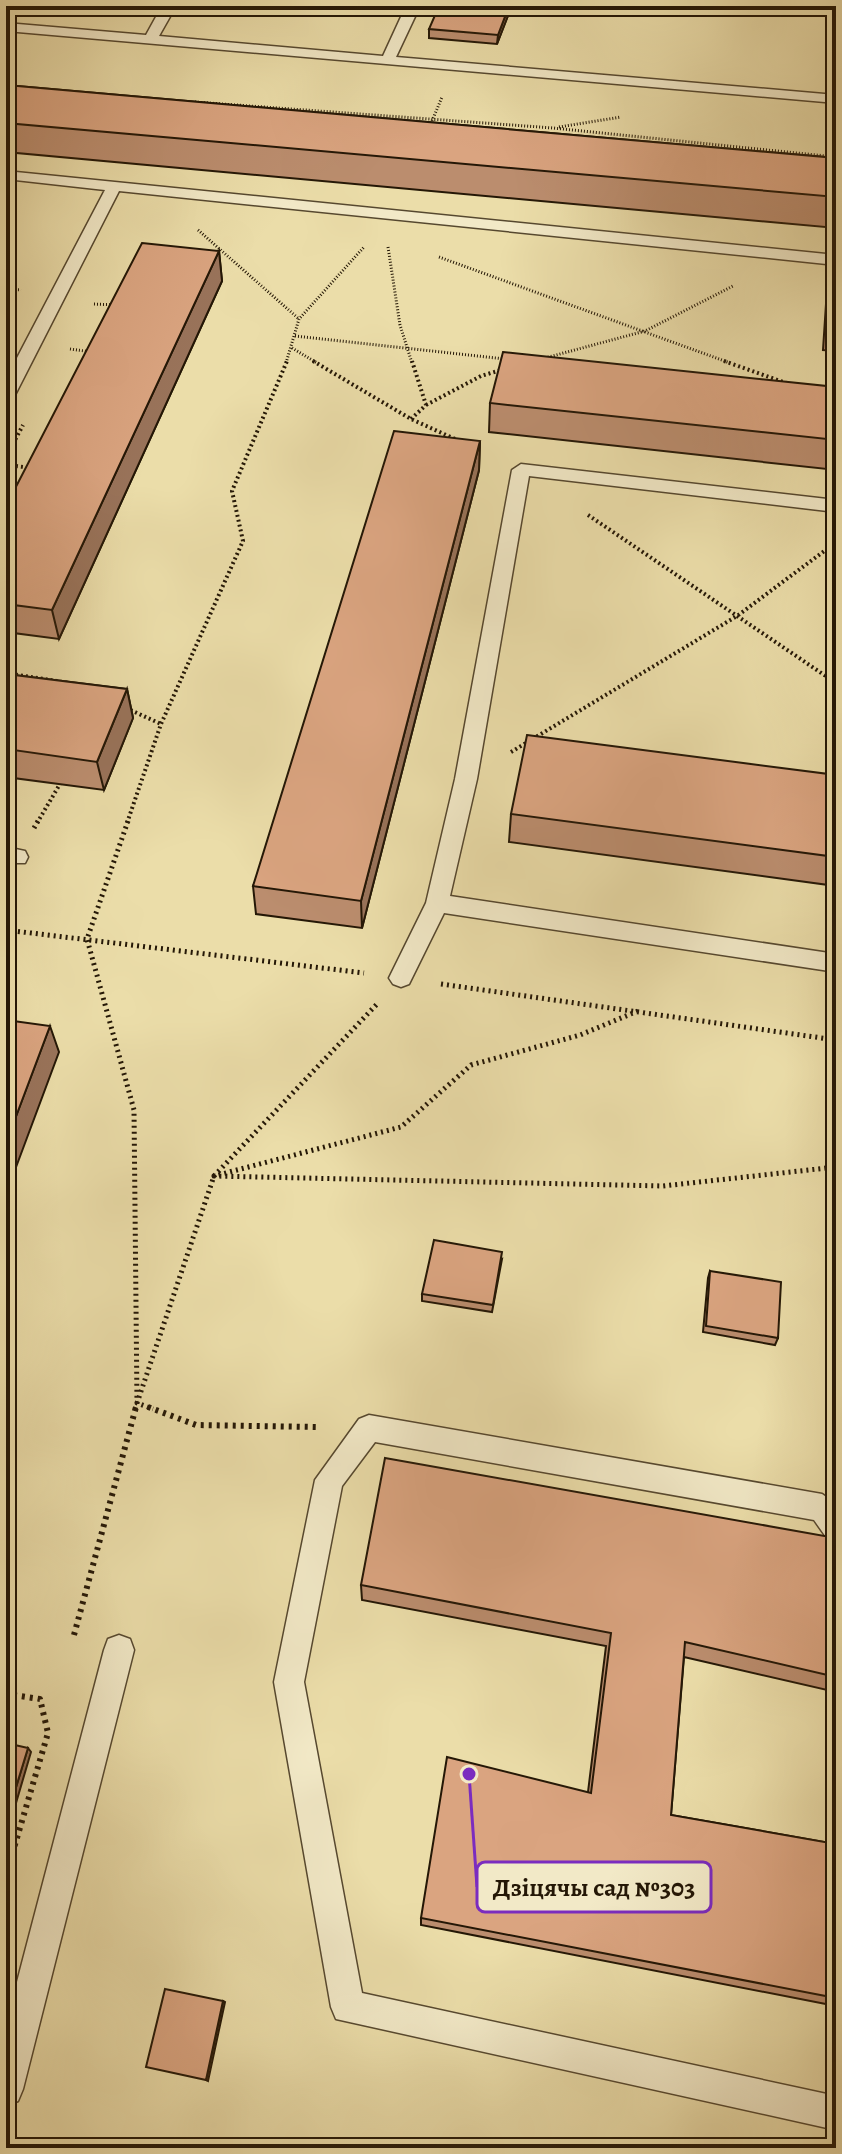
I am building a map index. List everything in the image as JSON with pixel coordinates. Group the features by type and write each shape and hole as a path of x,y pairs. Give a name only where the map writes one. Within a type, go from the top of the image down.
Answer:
{"lane":[{"path":"150,41 169,6"},
{"path":"387,62 413,6"},
{"path":"6,27 836,99"},
{"path":"6,175 151,189 388,219 836,260"},
{"path":"6,395 114,186"},
{"path":"401,978 437,903 466,779 521,470 836,506"},
{"path":"437,903 836,963"},
{"path":"836,1527 822,1508 369,1428 329,1480 289,1682 348,2007 836,2113"},
{"path":"6,2089 119,1650"}],"path":[{"path":"428,132 455,67"},
{"path":"195,102 553,128 836,157"},
{"path":"352,114 366,120"},
{"path":"524,132 627,116"},
{"path":"151,189 299,319"},
{"path":"137,1403 134,1110 87,939 161,724 243,541 232,491 292,348 299,319 388,219"},
{"path":"388,219 400,325 426,405"},
{"path":"430,253 795,388 779,388"},
{"path":"548,363 533,362 645,331 792,255"},
{"path":"89,303 129,306"},
{"path":"295,336 517,360"},
{"path":"65,348 105,354"},
{"path":"292,348 411,419 521,470"},
{"path":"411,419 426,405 481,376 507,369"},
{"path":"6,465 47,470"},
{"path":"585,513 836,683"},
{"path":"466,779 737,616 836,542"},
{"path":"6,673 61,680 75,686"},
{"path":"118,705 161,724"},
{"path":"12,856 60,784"},
{"path":"72,1643 137,1403 214,1176 401,978"},
{"path":"214,1176 401,1127 471,1065 580,1035 638,1011"},
{"path":"214,1176 663,1186 836,1167"},
{"path":"137,1403 196,1425 369,1428"},
{"path":"6,1694 40,1699 48,1733"},
{"path":"6,1875 52,1718"}],"building":[{"path":"439,6 509,6 498,35 429,29"},
{"path":"6,85 836,158 836,197 6,123"},
{"path":"142,243 219,251 52,610 6,604 6,506"},
{"path":"830,286 836,287 836,333 826,332"},
{"path":"503,352 836,387 836,440 490,403"},
{"path":"394,431 480,441 361,901 253,886"},
{"path":"6,674 127,689 97,762 6,749"},
{"path":"527,735 836,775 836,857 511,814"},
{"path":"6,1020 50,1026 6,1143"},
{"path":"434,1240 502,1252 493,1305 422,1294"},
{"path":"710,1271 781,1282 778,1338 706,1326"},
{"path":"385,1458 836,1538 836,1677 685,1642 671,1815 836,1844 836,1998 421,1918 447,1757 591,1793 611,1633 361,1585"},
{"path":"6,1743 28,1748 6,1820"},
{"path":"165,1989 223,2001 206,2080 146,2067"}],"place":[{"name":"Дзіцячы сад №303","path":"469,1774"}]}
